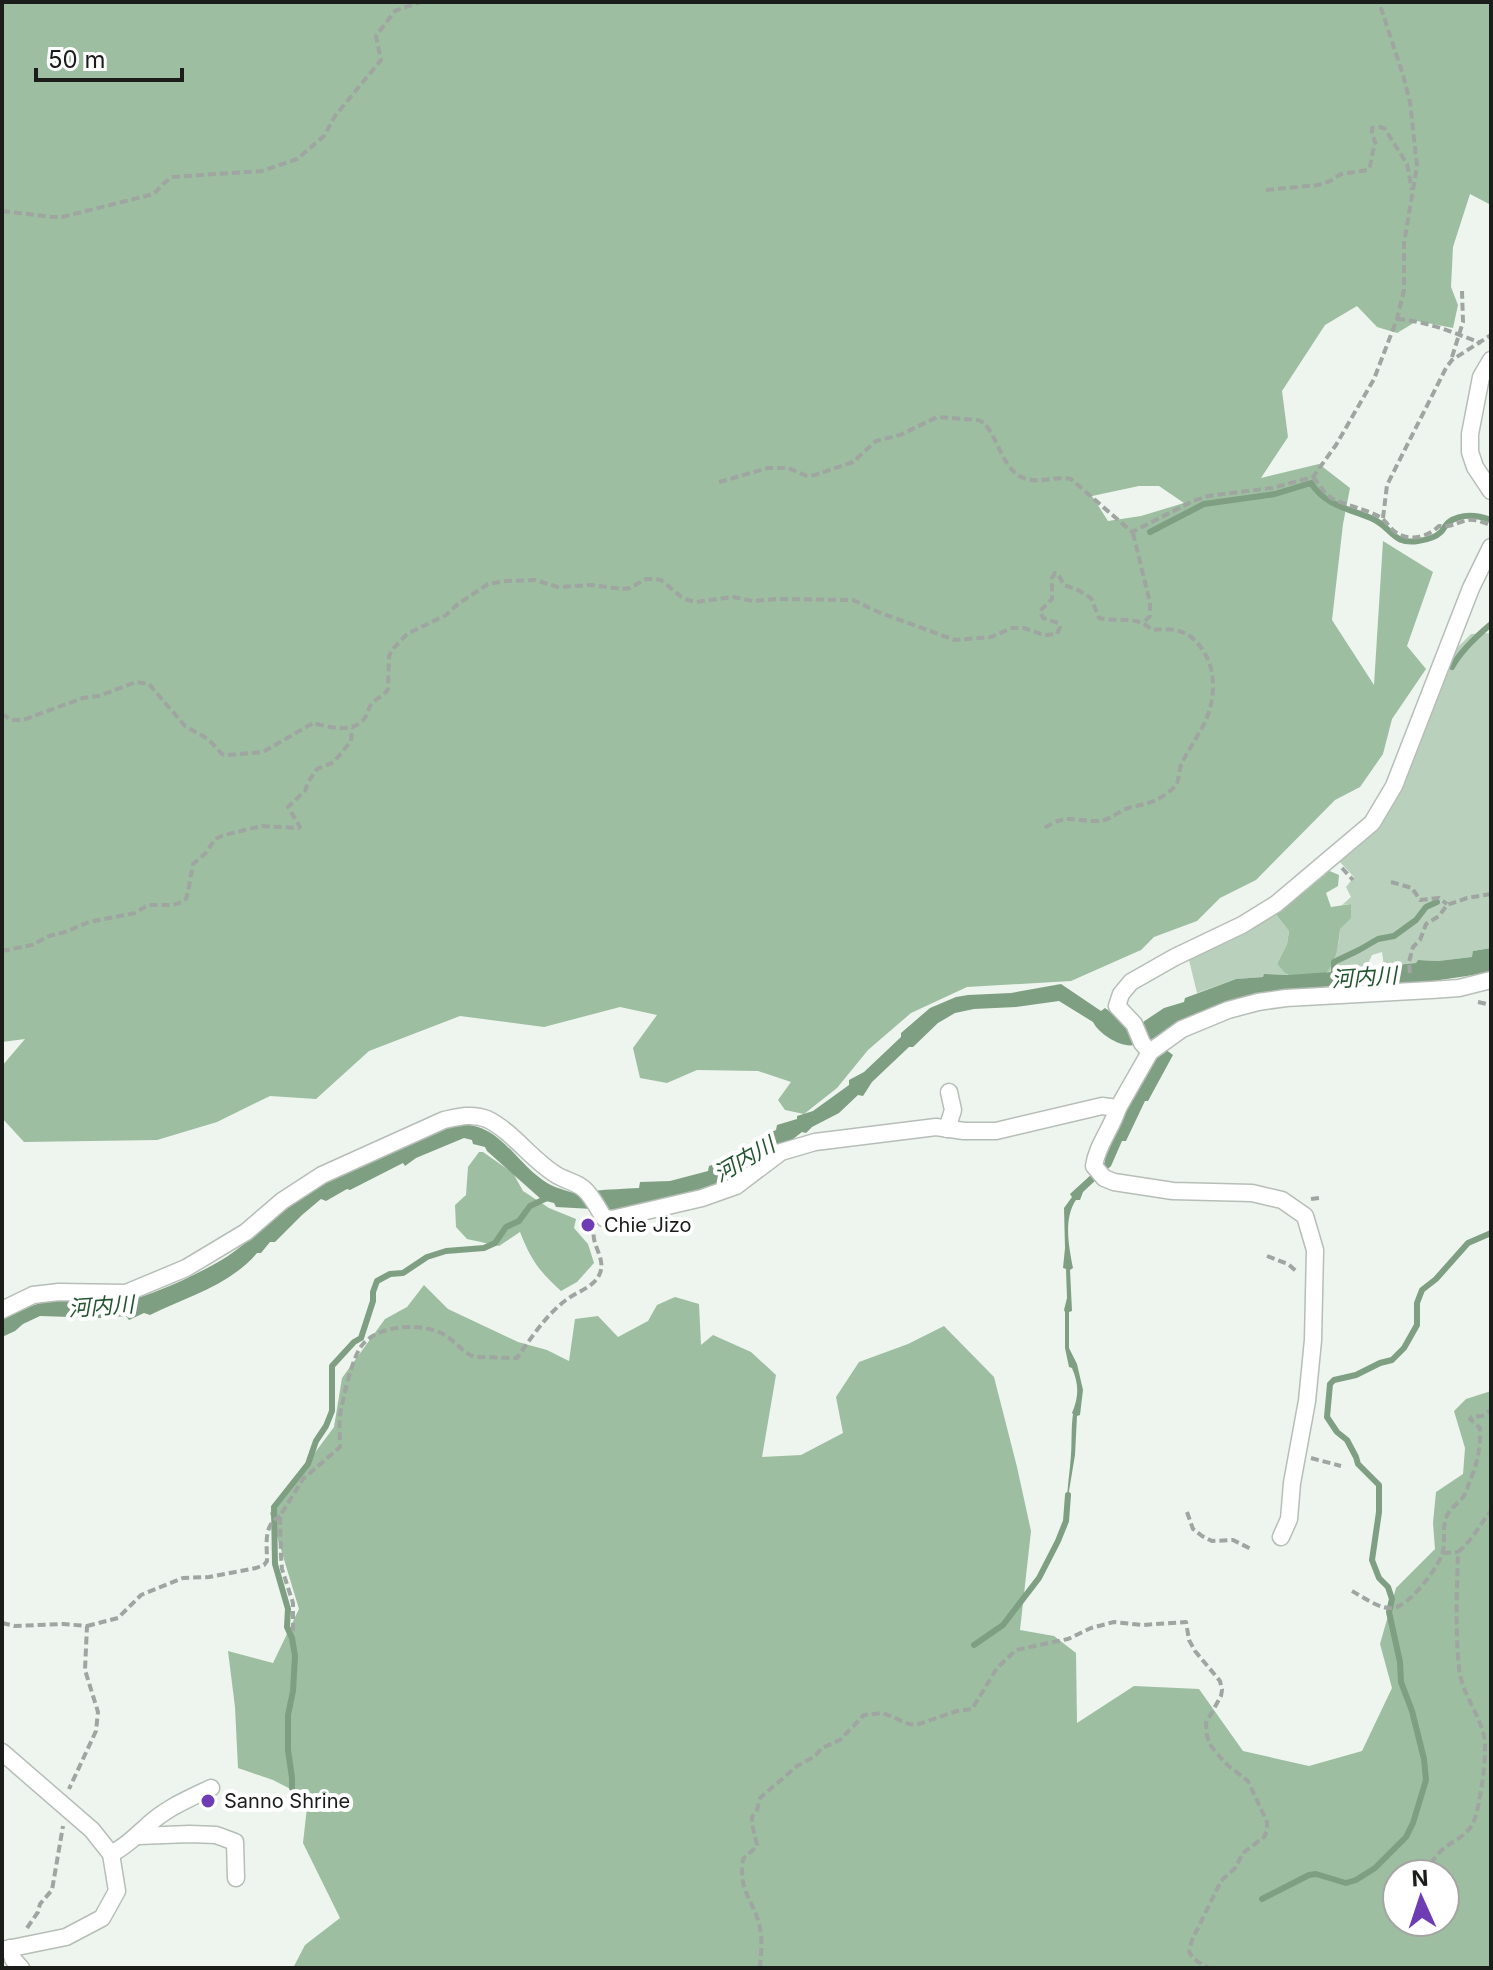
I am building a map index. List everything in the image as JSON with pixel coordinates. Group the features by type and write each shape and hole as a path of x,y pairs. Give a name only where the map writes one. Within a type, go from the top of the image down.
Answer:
{"street":[{"path":"1491,360 1481,377 1470,434 1470,452 1475,467 1491,491"},
{"path":"1154,1045 1117,1006 1121,994 1131,982 1276,904 1372,823 1394,786 1471,588 1491,547"},
{"path":"1281,1537 1289,1519 1313,1340 1315,1250 1305,1216 1282,1200 1252,1193 1173,1191 1114,1182 1099,1172 1095,1157 1118,1108 1154,1045 1182,1029 1228,1010 1258,1002 1459,988 1491,980"},
{"path":"947,1129 953,1110 949,1092"},
{"path":"2,1310 33,1295 59,1292 126,1293 186,1268 246,1232 282,1201 322,1175 444,1120 465,1115 485,1119 503,1130 557,1176 587,1191 602,1216 612,1219 702,1198 736,1186 781,1152 815,1142 936,1127 996,1131 1102,1106 1118,1108"},
{"path":"2,1752 92,1830 111,1854 117,1891 102,1918 66,1937 6,1949 21,1968"},
{"path":"111,1854 127,1846 145,1827 174,1806 211,1788"},
{"path":"138,1836 216,1835 235,1842 236,1878"}],"path":[{"path":"2,211 62,217 154,194 172,177 262,171 297,159 324,136 335,116 381,60 376,36 395,11 420,2"},
{"path":"1132,532 1208,496 1272,488 1313,477 1331,454 1374,379 1397,319 1406,280 1404,243 1417,166 1410,102 1379,2"},
{"path":"1266,190 1318,185 1341,174 1368,170 1376,145 1372,128 1381,127 1407,164 1413,192"},
{"path":"1383,518 1385,493 1392,473 1452,360 1463,322 1462,291"},
{"path":"1397,319 1414,320 1481,343"},
{"path":"1452,360 1491,335"},
{"path":"719,482 768,468 788,468 807,476 815,475 853,462 876,441 900,435 937,417 978,420 988,427 1016,474 1028,480 1071,479 1132,532 1150,603 1150,616 1144,622"},
{"path":"1313,477 1333,499 1383,518 1397,534 1406,538 1433,532 1439,526 1453,526 1472,520 1491,525"},
{"path":"2,714 11,720 23,720 83,698 143,682 149,684 185,726 208,739 222,754 263,752 313,723 352,728 363,720 371,704 386,693 391,651 407,634 439,619 488,584 496,582 535,580 558,587 592,585 622,589 654,579 661,580 684,599 696,602 733,597 753,601 853,600 955,640 966,640 991,637 1012,628 1024,628 1044,635 1057,634 1058,623 1043,618 1040,611 1052,599 1052,578 1055,573 1064,585 1091,598 1099,618 1144,622 1152,630 1169,628 1197,640 1212,670 1213,689 1209,717 1187,753 1176,785 1160,798 1106,820 1065,818 1043,829"},
{"path":"2,951 32,945 89,922 135,913 148,905 165,906 182,902 186,899 193,864 206,853 215,839 262,826 300,827 288,807 305,791 317,769 334,762 351,741 352,728"},
{"path":"1391,882 1412,888 1420,900 1439,898 1447,905"},
{"path":"1411,992 1409,962 1413,947 1420,940 1426,924 1439,916 1447,905 1491,894"},
{"path":"2,1623 15,1626 87,1626 118,1618 141,1595 183,1578 209,1577 264,1565 267,1561 268,1528 272,1520 280,1516 303,1479 340,1447 344,1397 355,1358 364,1342 391,1329 420,1327 453,1339 474,1357 517,1358 558,1308 592,1285 598,1276 602,1263 593,1233 602,1216"},
{"path":"1267,1256 1288,1264 1299,1274"},
{"path":"1352,1591 1392,1608 1416,1593 1443,1553 1443,1529 1447,1515 1464,1497 1476,1469 1480,1428 1470,1419 1491,1410"},
{"path":"1297,1454 1341,1466"},
{"path":"1443,1553 1458,1552 1466,1546 1491,1511"},
{"path":"1187,1512 1193,1529 1202,1536 1212,1541 1233,1540 1253,1550"},
{"path":"280,1516 282,1569 293,1603 293,1631"},
{"path":"1435,1858 1469,1830 1474,1820 1485,1749 1485,1738 1459,1669 1455,1599 1458,1552"},
{"path":"760,1968 759,1924 744,1890 742,1863 756,1849 752,1817 760,1798 797,1766 814,1757 822,1748 840,1740 864,1715 883,1713 916,1725 972,1709 997,1668 1016,1650 1068,1639 1114,1622 1143,1625 1186,1622 1189,1640 1220,1681 1222,1690 1206,1723 1211,1746 1225,1763 1248,1781 1267,1822 1264,1837 1243,1853 1235,1868 1221,1881 1192,1940 1189,1952 1208,1968"},
{"path":"6,1949 38,1912 40,1904 52,1890 69,1789 96,1731 98,1712 85,1670 87,1626"}],"shaded area":[{"path":"2,2 1491,2 1491,205 1470,194 1453,247 1451,287 1458,305 1453,328 1417,321 1397,333 1377,327 1357,306 1325,325 1282,391 1288,437 1261,478 1319,464 1350,488 1332,620 1374,685 1383,541 1433,572 1407,646 1426,669 1392,719 1383,754 1360,787 1335,800 1256,880 1220,898 1197,921 1154,937 1141,950 1071,981 967,987 911,1013 868,1050 837,1088 804,1114 785,1110 778,1100 791,1082 758,1071 697,1070 667,1083 640,1078 633,1048 657,1015 620,1007 544,1027 460,1016 369,1051 316,1099 270,1096 217,1122 157,1140 24,1142 2,1118 2,1066 25,1039 2,1042","holes":["1139,486 1159,486 1184,503 1141,516 1108,521 1092,496"]},
{"path":"1491,633 1491,948 1473,951 1473,957 1418,960 1416,963 1384,966 1382,952 1372,955 1366,968 1333,968 1332,972 1326,972 1332,963 1340,929 1351,904 1342,905 1351,897 1346,887 1354,877 1338,860 1368,835 1450,655 1471,634"},
{"path":"1325,869 1339,875 1338,886 1326,893 1331,907 1351,904 1351,918 1340,929 1329,970 1301,984 1277,964 1287,944 1289,931 1274,912"},
{"path":"1274,912 1289,931 1287,944 1277,964 1288,975 1265,974 1263,977 1236,979 1197,993 1188,956"},
{"path":"479,1152 513,1173 523,1191 549,1208 576,1219 574,1228 588,1244 594,1263 577,1282 561,1291 536,1264 520,1232 499,1246 467,1239 456,1227 455,1205 466,1195 468,1167"},
{"path":"424,1285 448,1309 518,1342 547,1350 569,1361 575,1319 598,1316 618,1337 648,1321 657,1305 675,1297 699,1304 701,1345 713,1335 751,1352 776,1375 762,1457 801,1455 843,1433 836,1397 859,1362 908,1344 944,1326 994,1377 1031,1531 1020,1630 1054,1636 1076,1653 1077,1723 1134,1686 1199,1689 1243,1751 1309,1766 1362,1751 1392,1688 1380,1644 1396,1588 1435,1549 1433,1523 1436,1492 1463,1474 1465,1448 1454,1411 1466,1399 1491,1391 1491,1968 293,1968 305,1945 340,1918 303,1843 308,1798 273,1780 238,1768 228,1651 273,1663 299,1609 270,1513 334,1427 342,1378 385,1319 407,1307"}],"water":[{"name":"河内川","path":"1491,948 1491,972 1413,984 1333,986 1262,994 1195,1014 1150,1040 1134,1045 1111,1039 1093,1022 1059,1001 955,1013 909,1047 872,1082 863,1096 858,1095 839,1113 806,1133 802,1132 788,1143 783,1142 750,1168 713,1188 637,1206 610,1210 556,1207 554,1203 542,1200 485,1147 464,1138 416,1158 405,1166 403,1163 326,1201 321,1199 275,1242 270,1242 234,1274 150,1315 144,1313 129,1320 126,1316 40,1316 2,1337 2,1320 40,1303 118,1303 192,1276 228,1256 315,1188 453,1125 470,1125 485,1130 498,1138 531,1171 558,1188 582,1194 639,1188 640,1182 670,1181 708,1171 709,1166 735,1157 776,1130 777,1125 813,1111 849,1085 849,1080 864,1072 930,1008 956,997 1011,993 1061,984 1130,1026 1140,1024 1164,1008 1184,1002 1185,998 1236,979 1263,977 1264,974 1331,972 1333,967 1366,968 1416,963 1418,960 1472,957 1473,951"},
{"path":"1165,1049 1173,1055 1148,1101 1145,1101 1126,1141 1122,1141 1111,1166 1083,1192 1080,1200 1076,1200 1069,1216 1073,1268 1070,1270 1072,1311 1069,1312 1069,1348 1077,1364 1083,1390 1067,1503 1072,1413 1077,1385 1065,1348 1064,1208 1072,1197 1070,1194 1105,1162 1105,1149 1156,1059"}],"waterway":[{"path":"1150,532 1204,504 1275,494 1311,483 1332,502 1375,520 1404,541 1433,537 1459,517 1475,516 1491,520"},
{"path":"1452,667 1464,650 1491,624"},
{"name":"河内川","path":"1334,973 1334,962 1378,939 1394,936 1416,920 1426,907 1437,902"},
{"path":"292,1788 288,1715 295,1656 287,1627 288,1609 275,1564 274,1507 308,1464 316,1441 326,1426 332,1411 332,1366 361,1338 377,1281 390,1274 403,1273 427,1257 446,1251 484,1248 495,1243 506,1227 519,1221 530,1206 549,1197"},
{"path":"1262,1899 1309,1875 1316,1874 1346,1883 1356,1880 1375,1868 1406,1837 1413,1823 1426,1780 1424,1759 1401,1682 1389,1612 1392,1599 1372,1560 1379,1512 1379,1485 1358,1464 1347,1440 1327,1417 1330,1384 1392,1360 1404,1348 1417,1325 1417,1303 1422,1290 1468,1243 1491,1233"},
{"path":"974,1645 1003,1625 1039,1578 1066,1521 1068,1495"}],"place":[{"name":"Chie Jizo","path":"588,1225"},
{"name":"Sanno Shrine","path":"208,1801"}]}
